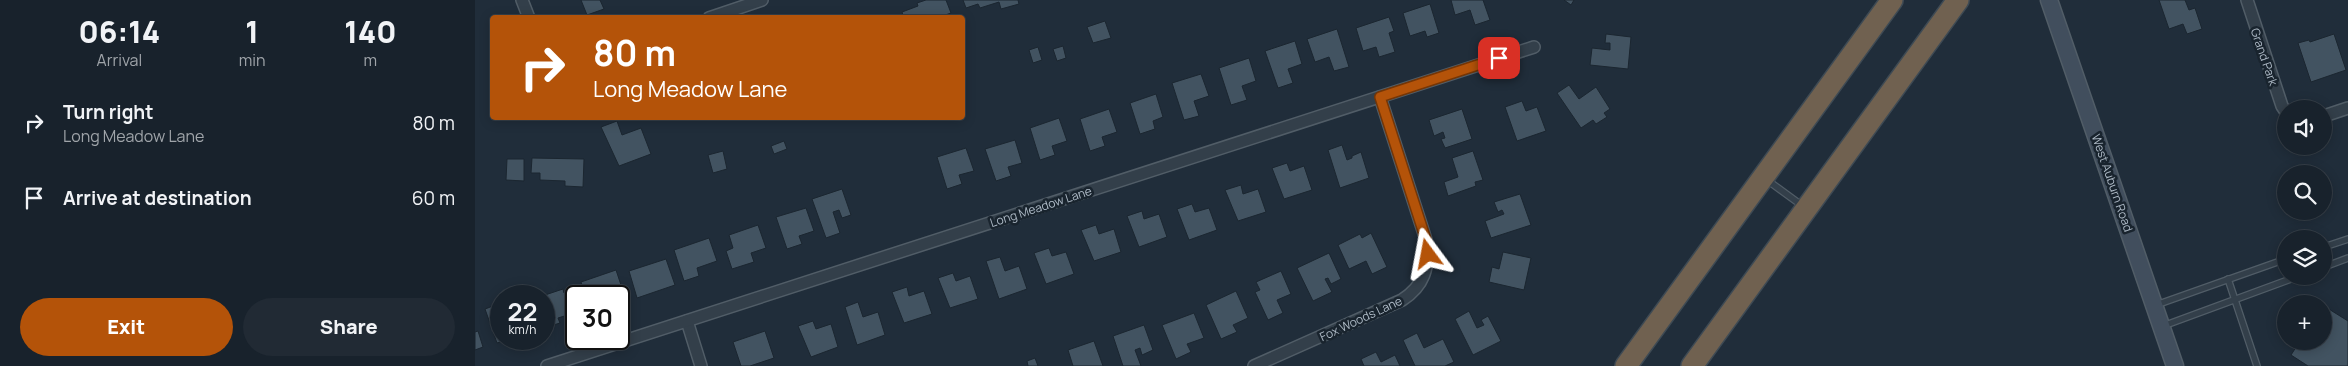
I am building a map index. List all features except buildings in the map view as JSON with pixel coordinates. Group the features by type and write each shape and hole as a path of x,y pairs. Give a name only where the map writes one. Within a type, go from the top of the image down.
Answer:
{"highway":[{"path":"1626,366 1892,0"},
{"path":"1692,366 1958,0"}],"main road":[{"name":"West Auburn Road","path":"2049,0 2175,366"}],"street":[{"path":"522,0 528,15"},
{"path":"718,15 763,0"},
{"name":"Grand Park","path":"2247,0 2259,42 2280,100"},
{"name":"Long Meadow Lane","path":"547,366 1534,46"},
{"name":"Fox Woods Lane","path":"1254,366 1402,300 1415,292 1423,280 1428,264 1427,243 1380,97"},
{"path":"2332,113 2348,108"},
{"path":"687,321 701,366"}],"lane":[{"path":"1763,177 1806,208"},
{"path":"2332,244 2348,238"},
{"path":"2332,264 2348,258"},
{"path":"2154,306 2277,262"},
{"path":"2227,279 2257,366"},
{"path":"2161,326 2277,284"}],"route":[{"path":"1428,254 1427,243 1380,97 1499,58"}]}
